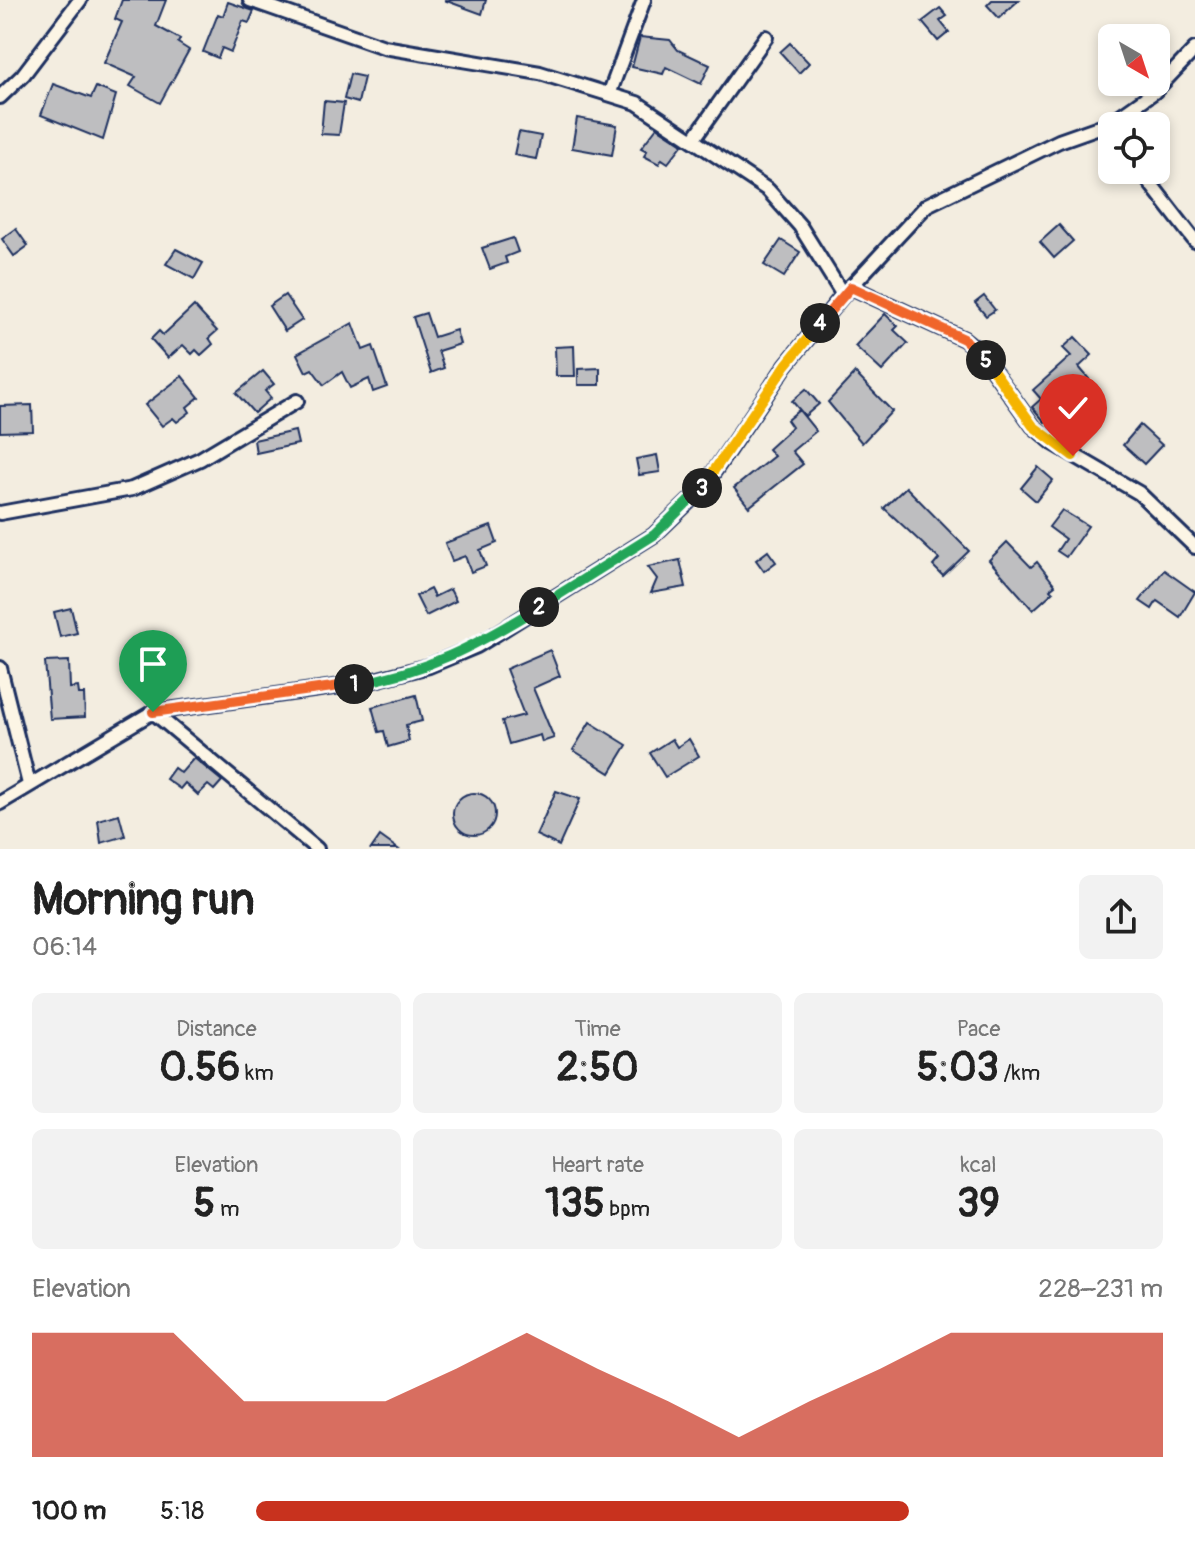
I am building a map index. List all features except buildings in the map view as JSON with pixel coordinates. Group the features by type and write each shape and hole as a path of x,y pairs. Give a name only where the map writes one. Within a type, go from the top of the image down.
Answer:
{"street":[{"path":"0,97 23,75 80,0"},
{"path":"250,0 272,4 384,47 540,73 610,92 637,103 768,190 800,226 847,291 964,339 980,352 1043,435 1073,456 1107,472 1139,493 1195,547"},
{"path":"610,92 644,0"},
{"path":"693,140 766,37"},
{"path":"1123,112 1154,92 1195,49"},
{"path":"0,803 153,712 363,683 429,666 477,646 654,535 678,514 703,488 786,365 847,291 927,205 1059,141 1098,127"},
{"path":"1151,184 1195,241"},
{"path":"0,513 132,489 200,459 297,401"},
{"path":"0,668 29,784"},
{"path":"153,712 317,849"}],"route":[{"path":"153,712 363,683 429,666 477,646 654,535 678,514 703,488 730,452 786,365 851,287 964,339 980,352 1033,426 1073,456"}]}
